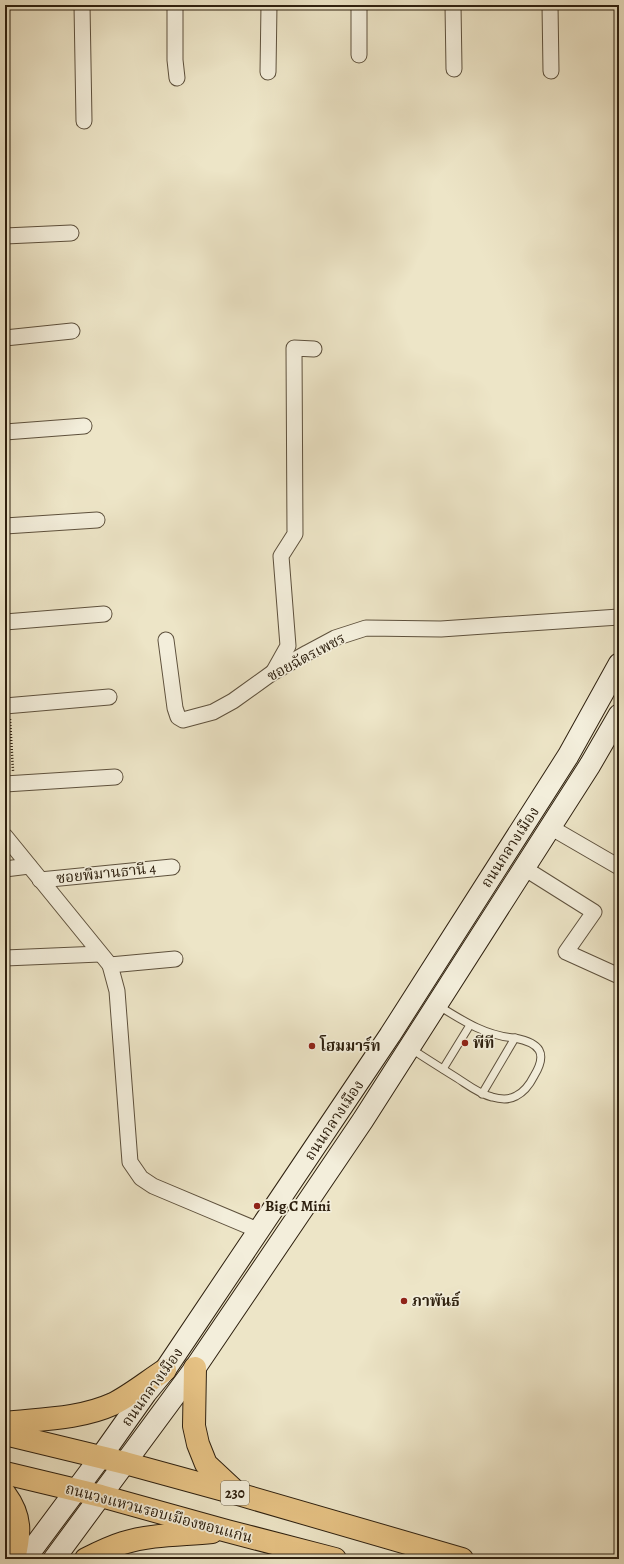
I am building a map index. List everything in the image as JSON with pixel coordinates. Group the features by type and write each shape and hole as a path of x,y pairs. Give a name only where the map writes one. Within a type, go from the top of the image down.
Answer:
{"highway":[{"path":"196,1368 194,1426 198,1444 206,1464 238,1494"},
{"path":"5,1423 72,1416 103,1408 115,1403 165,1370"},
{"name":"230","path":"5,1434 238,1494 462,1559"},
{"name":"ถนนวงแหวนรอบเมืองขอนแก่น","path":"5,1474 101,1496 335,1559"},
{"path":"5,1494 11,1502 19,1528 18,1542 14,1559"},
{"path":"86,1559 124,1542 155,1537 227,1531"}],"main road":[{"name":"ถนนกลางเมือง","path":"25,1559 146,1393 165,1370 260,1231 390,1035 568,756 619,664"},
{"name":"ถนนกลางเมือง","path":"54,1559 196,1368 359,1127 590,765 619,715"},
{"path":"390,1035 410,1048"}],"street":[{"path":"82,5 84,121"},
{"path":"176,5 177,78"},
{"path":"268,72 269,5"},
{"path":"358,5 359,55"},
{"path":"453,5 454,69"},
{"path":"550,5 551,71"},
{"path":"5,236 71,233"},
{"path":"5,338 72,332"},
{"path":"272,673 288,646 281,556 295,534 294,348 314,348"},
{"path":"5,432 84,426"},
{"path":"5,526 97,520"},
{"path":"5,622 104,614"},
{"name":"ซอยฉัตรเพชร","path":"166,640 175,708 178,717 183,720 213,712 233,701 272,673 335,638 366,628 402,627 441,629 619,617"},
{"path":"7,706 109,697"},
{"path":"9,784 115,778"},
{"path":"550,827 619,867"},
{"path":"5,836 105,960 117,991 130,1162 141,1178 153,1186 260,1231"},
{"path":"5,868 29,866"},
{"name":"ซอยพิมานธานี 4","path":"40,880 172,867"},
{"path":"524,868 594,912 566,952 619,976"},
{"path":"5,958 105,960 175,959"}],"lane":[{"path":"410,1048 482,1094 500,1098 515,1096 527,1087 534,1077 541,1062 542,1056 540,1050 531,1043 515,1038 489,1034 470,1025 437,1005"},
{"path":"443,1069 470,1025"},
{"path":"482,1094 515,1038"}],"path":[{"path":"7,706 9,784"}],"place":[{"name":"พีที","path":"465,1043"},
{"name":"โฮมมาร์ท","path":"312,1046"},
{"name":"Big C Mini","path":"257,1206"},
{"name":"ภาพันธ์","path":"404,1301"}]}
